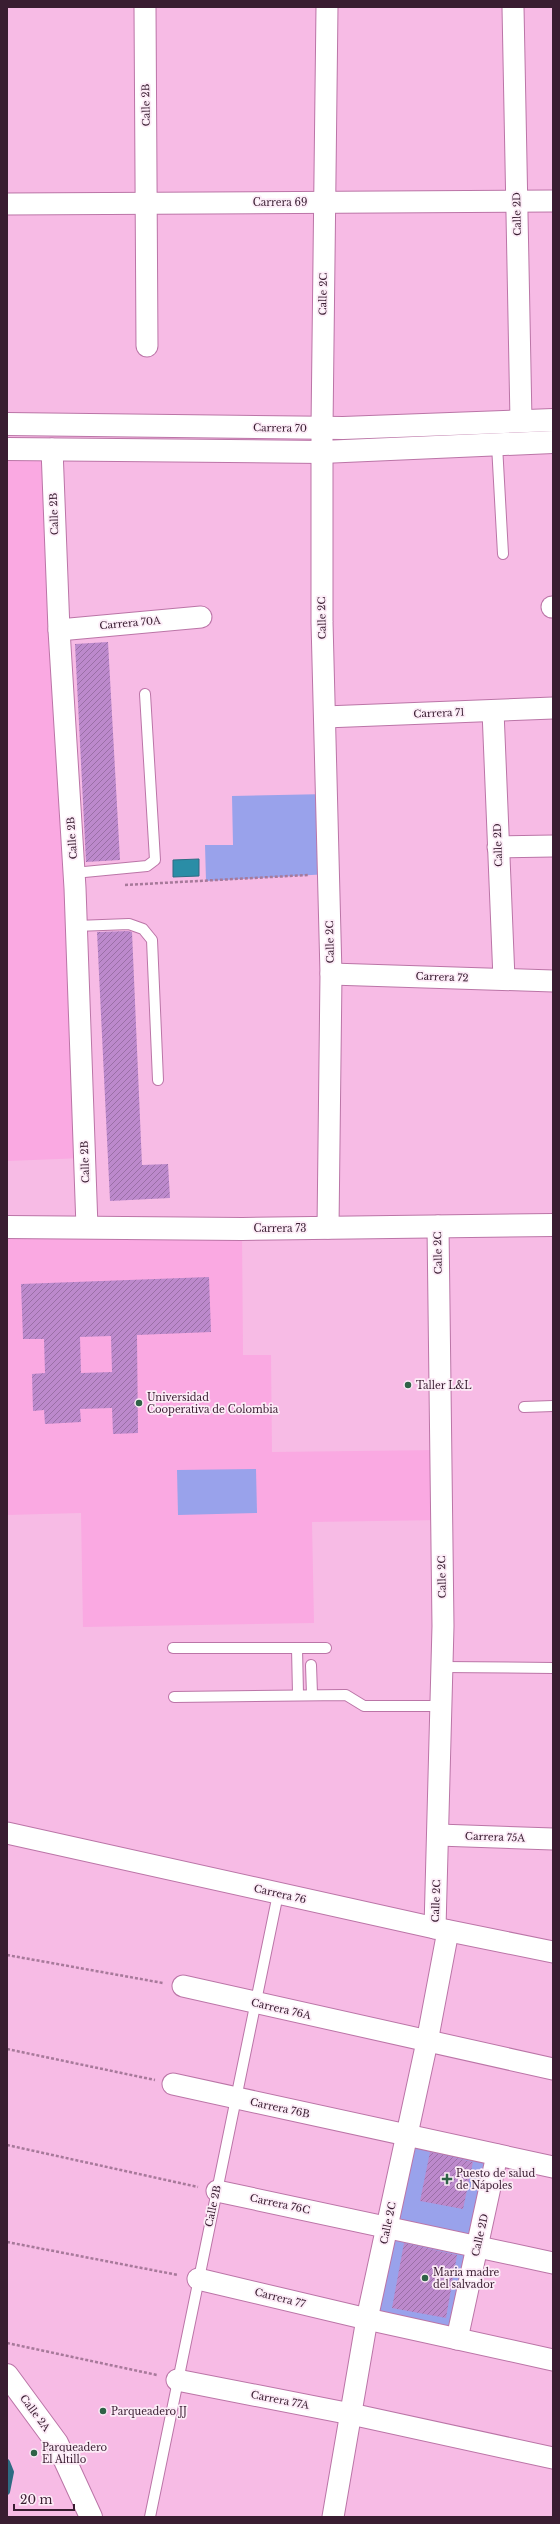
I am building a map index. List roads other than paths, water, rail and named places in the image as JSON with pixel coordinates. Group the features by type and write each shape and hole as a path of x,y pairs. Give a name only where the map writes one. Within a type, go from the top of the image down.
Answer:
{"street":[{"name":"Calle 2B","path":"144,7 147,203 147,346"},
{"name":"Calle 2C","path":"327,7 322,428 322,622 326,717 331,974 328,1228"},
{"name":"Calle 2D","path":"513,7 521,421"},
{"name":"Carrera 69","path":"7,204 553,201"},
{"name":"Carrera 70","path":"7,424 322,428 553,420"},
{"path":"7,449 322,452 553,442"},
{"name":"Calle 2B","path":"52,449 59,630 74,873 87,1227"},
{"name":"Carrera 70A","path":"59,630 201,617"},
{"name":"Carrera 71","path":"326,717 553,708"},
{"name":"Calle 2D","path":"493,711 504,979"},
{"path":"498,847 553,846"},
{"name":"Carrera 72","path":"331,974 553,980"},
{"name":"Carrera 73","path":"7,1227 328,1228 553,1225"},
{"name":"Calle 2C","path":"333,2517 367,2319 427,2042 441,1929 438,1835 442,1667 438,1226"},
{"name":"Carrera 76","path":"7,1833 278,1894 553,1952"},
{"name":"Carrera 75A","path":"438,1835 553,1839"},
{"name":"Carrera 76A","path":"184,1986 256,2004 553,2069"},
{"name":"Carrera 76B","path":"173,2084 553,2167"},
{"name":"Calle 2D","path":"457,2339 497,2155"},
{"name":"Carrera 76C","path":"217,2191 553,2263"},
{"name":"Carrera 77","path":"198,2279 367,2319 553,2360"},
{"name":"Calle 2A","path":"7,2375 58,2443 91,2517"},
{"name":"Carrera 77A","path":"177,2380 351,2414 553,2458"}],"lane":[{"path":"497,445 503,554"},
{"path":"74,873 148,866 155,860 145,694"},
{"path":"76,926 129,924 143,929 152,940 158,1080"},
{"path":"524,1406 553,1406"},
{"path":"173,1648 326,1648"},
{"path":"297,1648 298,1694"},
{"path":"311,1665 312,1694"},
{"path":"442,1667 553,1668"},
{"path":"174,1698 298,1694 346,1695 364,1706 440,1706"},
{"name":"Calle 2B","path":"150,2517 278,1894"}],"waterway":[{"path":"7,2462 11,2472 7,2492"}],"place":[{"name":"Taller L&L","path":"408,1385"},
{"name":"Universidad Cooperativa de Colombia","path":"139,1403"},
{"name":"Puesto de salud de Nápoles","path":"447,2179"},
{"name":"Maria madre del salvador","path":"425,2278"},
{"name":"Parqueadero JJ","path":"103,2411"},
{"name":"Parqueadero El Altillo","path":"34,2453"}]}
